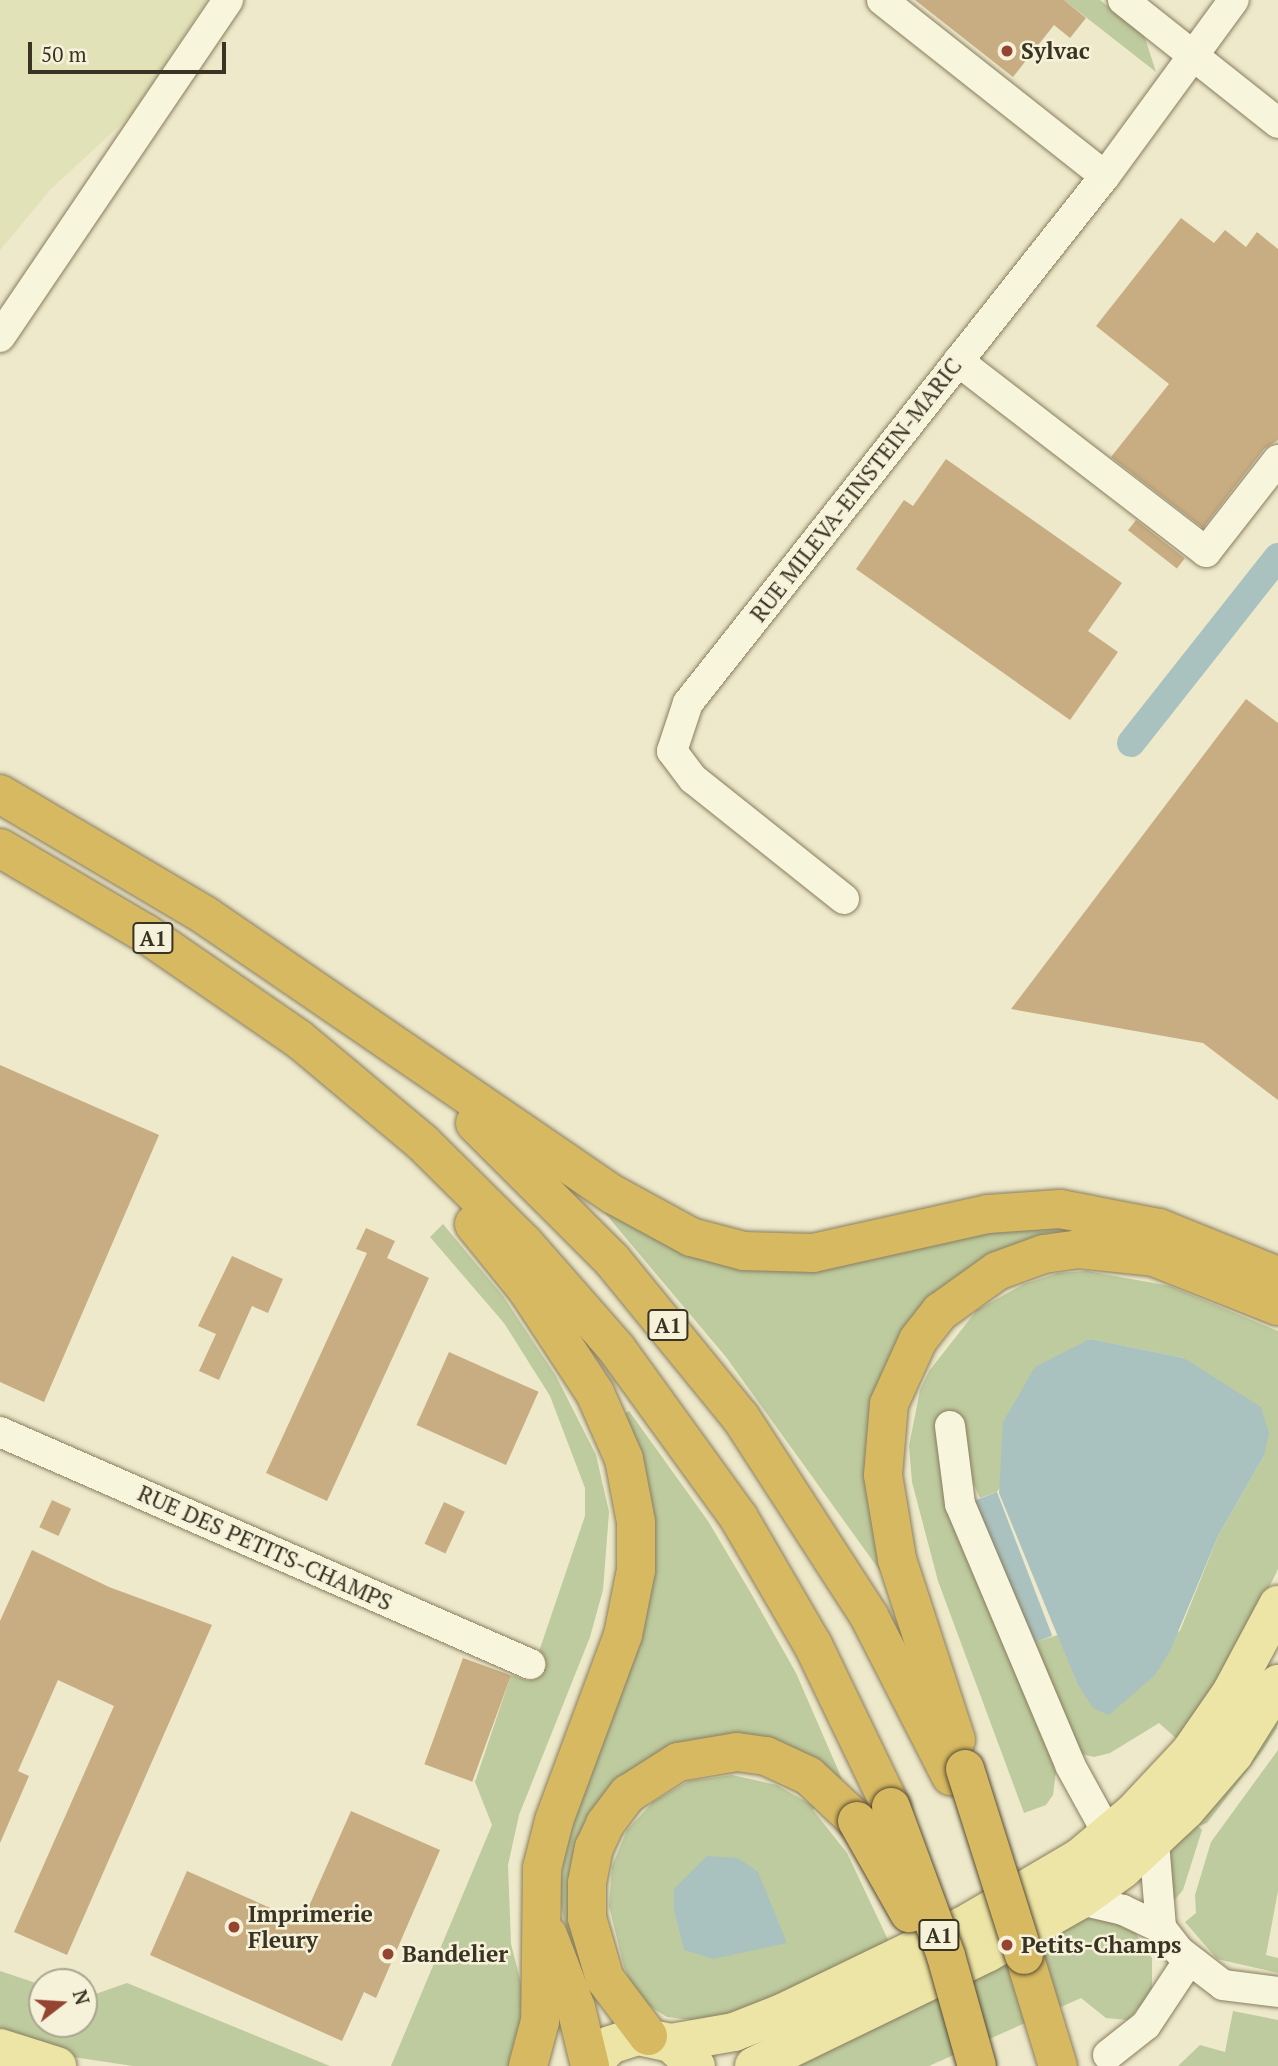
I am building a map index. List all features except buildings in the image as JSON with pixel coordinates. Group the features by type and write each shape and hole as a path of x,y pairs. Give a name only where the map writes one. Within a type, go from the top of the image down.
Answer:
{"highway":[{"name":"A1","path":"0,794 112,858 276,964 457,1106 560,1205 661,1317 741,1418 832,1553 958,1772"},
{"name":"A1","path":"0,848 145,933 300,1040 475,1192 571,1295 659,1403 779,1583 841,1699 874,1814 943,1946 978,2066"},
{"path":"276,964 642,1213 720,1246 769,1254 813,1253 988,1214 1060,1209 1159,1228 1278,1276"},
{"path":"300,1040 456,1203 528,1291 596,1393 624,1459 636,1522 632,1594 620,1644 554,1821 540,1885 540,2021 528,2066"},
{"path":"1058,2066 1024,1955 958,1772 887,1518 883,1454 889,1404 918,1340 940,1312 997,1270 1044,1254 1078,1249 1154,1257 1278,1306"},
{"path":"672,2048 605,1979 587,1918 587,1883 594,1848 628,1794 657,1772 691,1757 721,1752 750,1754 809,1776 874,1814 901,1896 971,2066"},
{"path":"540,1885 548,1935 576,2008 590,2066"}],"main road":[{"path":"590,2066 610,2045 672,2048 734,2032 806,2001 1026,1891 1108,1834 1158,1788 1205,1733 1278,1605"},
{"path":"754,2066 987,1953 1080,1900 1154,1842 1219,1773 1278,1684"},
{"path":"0,2048 57,2066"}],"street":[{"path":"0,337 228,0"},
{"path":"883,0 1105,176"},
{"path":"1122,0 1278,123"},
{"name":"RUE MILEVA-EINSTEIN-MARIC","path":"844,898 692,779 672,751 688,703 1105,176 1233,1"},
{"path":"958,362 1206,552 1278,460"},
{"path":"950,1426 960,1504 1044,1706 1108,1834"},
{"name":"RUE DES PETITS-CHAMPS","path":"0,1432 530,1664"},
{"path":"1154,1842 1161,1928"},
{"path":"1080,1900 1123,1910 1161,1928 1189,1960 1223,1985 1278,1992"},
{"path":"1108,2055 1146,2025 1189,1960"}],"green space":[{"path":"0,0 207,0 132,114 50,190 0,250"},
{"path":"1064,0 1100,0 1144,35 1156,72"},
{"path":"609,1205 685,1245 1016,1218 1119,1239 913,1326 883,1575 726,1357 604,1212"},
{"path":"443,1224 503,1296 556,1376 596,1455 609,1512 603,1590 590,1637 519,1815 508,1865 511,1944 528,2010 513,2066 391,2066 492,1825 475,1782 511,1675 529,1681 585,1516 585,1488 550,1396 504,1323 430,1237"},
{"path":"1087,1271 1170,1286 1278,1331 1278,1569 1243,1641 1178,1740 1159,1723 1110,1753 1094,1757 1082,1754 1072,1744 1028,1644 1058,1635 1077,1683 1180,1631 1218,1536 1264,1456 1184,1358 1089,1339 997,1492 980,1498 944,1420 1057,1763 1053,1795 1046,1805 1024,1813 938,1581 912,1482 909,1446 920,1390 929,1371 977,1310 1024,1284 1058,1273"},
{"path":"629,1411 708,1521 752,1595 796,1673 842,1779 663,1752 572,1921 576,1948 570,1950 559,1894 567,1837 640,1639 620,1416"},
{"path":"1278,1712 1277,1728 1263,1750 1207,1823 1198,1826 1202,1830 1183,1890 1171,1904 1168,1855"},
{"path":"1278,1750 1278,1891 1266,1955 1278,1958 1278,1973 1217,1959 1185,1922 1196,1913 1195,1895 1211,1842"},
{"path":"732,1775 777,1785 815,1807 813,1810 847,1853 890,1944 737,2016 692,2020 667,2017 638,1999 624,1967 609,1906 612,1866 627,1830 653,1802 689,1781"},
{"path":"1085,1916 1105,1916 1133,1929 1152,1958 1152,1992 1128,2020 1106,2018 1081,1998 929,2066 783,2066"},
{"path":"0,1971 28,1980 28,2038 98,2038 98,1993 127,1983 330,2066 133,2066 73,2057 0,2034"},
{"path":"1233,2011 1278,2020 1278,2066 1178,2066 1200,2045 1225,2052"}],"water":[{"path":"1090,1339 1184,1358 1261,1407 1269,1433 1264,1456 1218,1536 1170,1651 1155,1675 1109,1715 1093,1708 1077,1683 999,1493 1003,1422 1035,1367"},
{"path":"997,1492 1052,1636 1026,1646 971,1502"},
{"path":"707,1856 738,1858 758,1872 787,1943 713,1959 684,1950 674,1910 674,1889"}],"waterway":[{"path":"1131,743 1278,557"}],"place":[{"name":"Sylvac","path":"1007,51"},
{"name":"Imprimerie Fleury","path":"234,1927"},
{"name":"Petits-Champs","path":"1007,1945"},
{"name":"Bandelier","path":"388,1954"}]}
